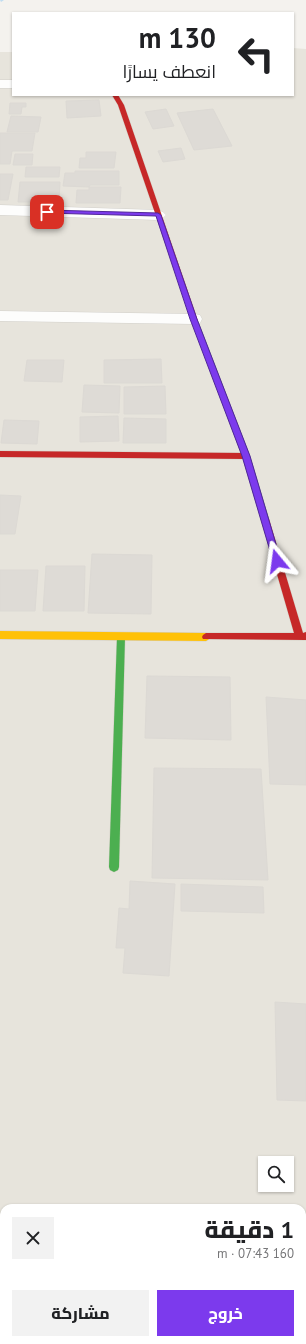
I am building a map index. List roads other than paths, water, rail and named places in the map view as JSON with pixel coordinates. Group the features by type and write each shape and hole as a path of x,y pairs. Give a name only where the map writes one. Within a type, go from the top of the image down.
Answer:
{"street":[{"path":"0,84 12,84"},
{"path":"0,635 121,637 303,635 246,456 194,319 121,105 116,96"},
{"path":"0,210 158,215"},
{"path":"0,316 194,319"},
{"path":"0,454 246,456"},
{"path":"114,867 121,637"}]}
